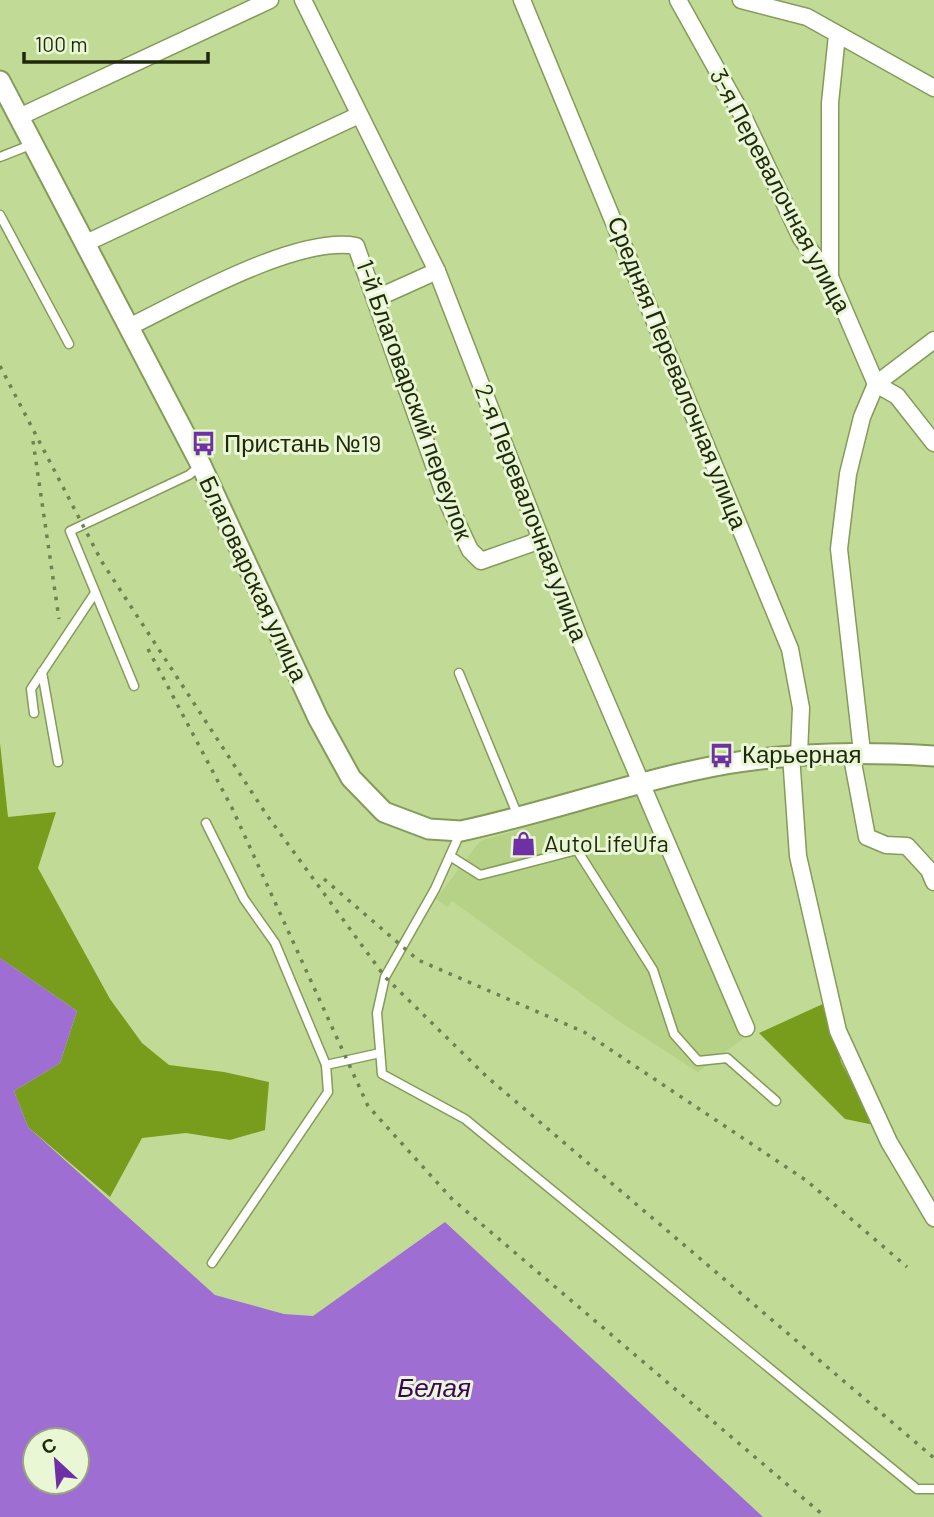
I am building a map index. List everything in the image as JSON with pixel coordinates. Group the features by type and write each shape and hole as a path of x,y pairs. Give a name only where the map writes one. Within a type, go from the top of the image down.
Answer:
{"street":[{"path":"19,117 270,0"},
{"name":"Средняя Перевалочная улица","path":"522,0 790,649 801,708 795,755 798,856 838,1031 889,1142 934,1218"},
{"name":"3-я Перевалочная улица","path":"678,0 745,120 801,238 830,277 876,384"},
{"path":"741,0 807,17 934,88"},
{"path":"807,17 811,0"},
{"name":"2-я Перевалочная улица","path":"305,1 438,271 580,640 746,1028"},
{"path":"830,277 830,103 836,35"},
{"name":"Благоварская улица","path":"0,81 131,326 201,465 317,718 351,778 384,812 429,829 461,831 519,819 724,764 795,755 856,752 934,756"},
{"path":"86,243 359,115"},
{"name":"1-й Благоварский переулок","path":"131,326 272,258 344,244 356,246 377,298 446,499 470,550 481,561 541,540"},
{"path":"377,298 438,271"},
{"path":"934,340 876,384 862,417 848,474 839,549 856,752 867,837 886,845 907,846 929,870 934,882"},
{"path":"876,384 897,396 934,443"}],"lane":[{"path":"0,157 33,144"},
{"path":"0,215 69,344"},
{"path":"134,686 70,531 189,475 201,465"},
{"path":"34,713 30,689 95,593"},
{"path":"42,672 58,762"},
{"path":"459,673 519,819"},
{"path":"206,823 244,899 275,943 326,1065 328,1092 212,1263"},
{"path":"461,831 385,977 377,1013 382,1074 466,1119 917,1489 934,1489"},
{"path":"450,856 480,875 577,850 653,970 674,1034 698,1061 727,1058 776,1101"},
{"path":"326,1065 380,1053"}],"shaded area":[{"path":"0,743 8,817 56,812 38,868 110,999 142,1043 169,1065 224,1072 269,1082 265,1130 230,1140 186,1133 142,1138 110,1197 28,1127 14,1091 60,1063 77,1011 0,958"},
{"path":"642,794 744,1038 698,1072 617,1020 452,901 447,907 436,899 480,841"},
{"path":"825,1003 841,1062 874,1125 845,1119 759,1033"}],"water":[{"name":"Белая","path":"0,958 77,1011 60,1063 14,1091 28,1127 215,1295 284,1314 313,1316 445,1222 763,1517 0,1517"}],"railway":[{"path":"0,366 102,562 266,814 385,977 487,1077 934,1458"},
{"path":"33,441 59,619"},
{"path":"148,649 232,808 368,1106 452,1199 823,1515"},
{"path":"324,879 418,960 584,1032 807,1181 907,1267"}],"place":[{"name":"Пристань №19","path":"204,444"},
{"name":"Карьерная","path":"722,755"},
{"name":"AutoLifeUfa","path":"524,844"}]}
